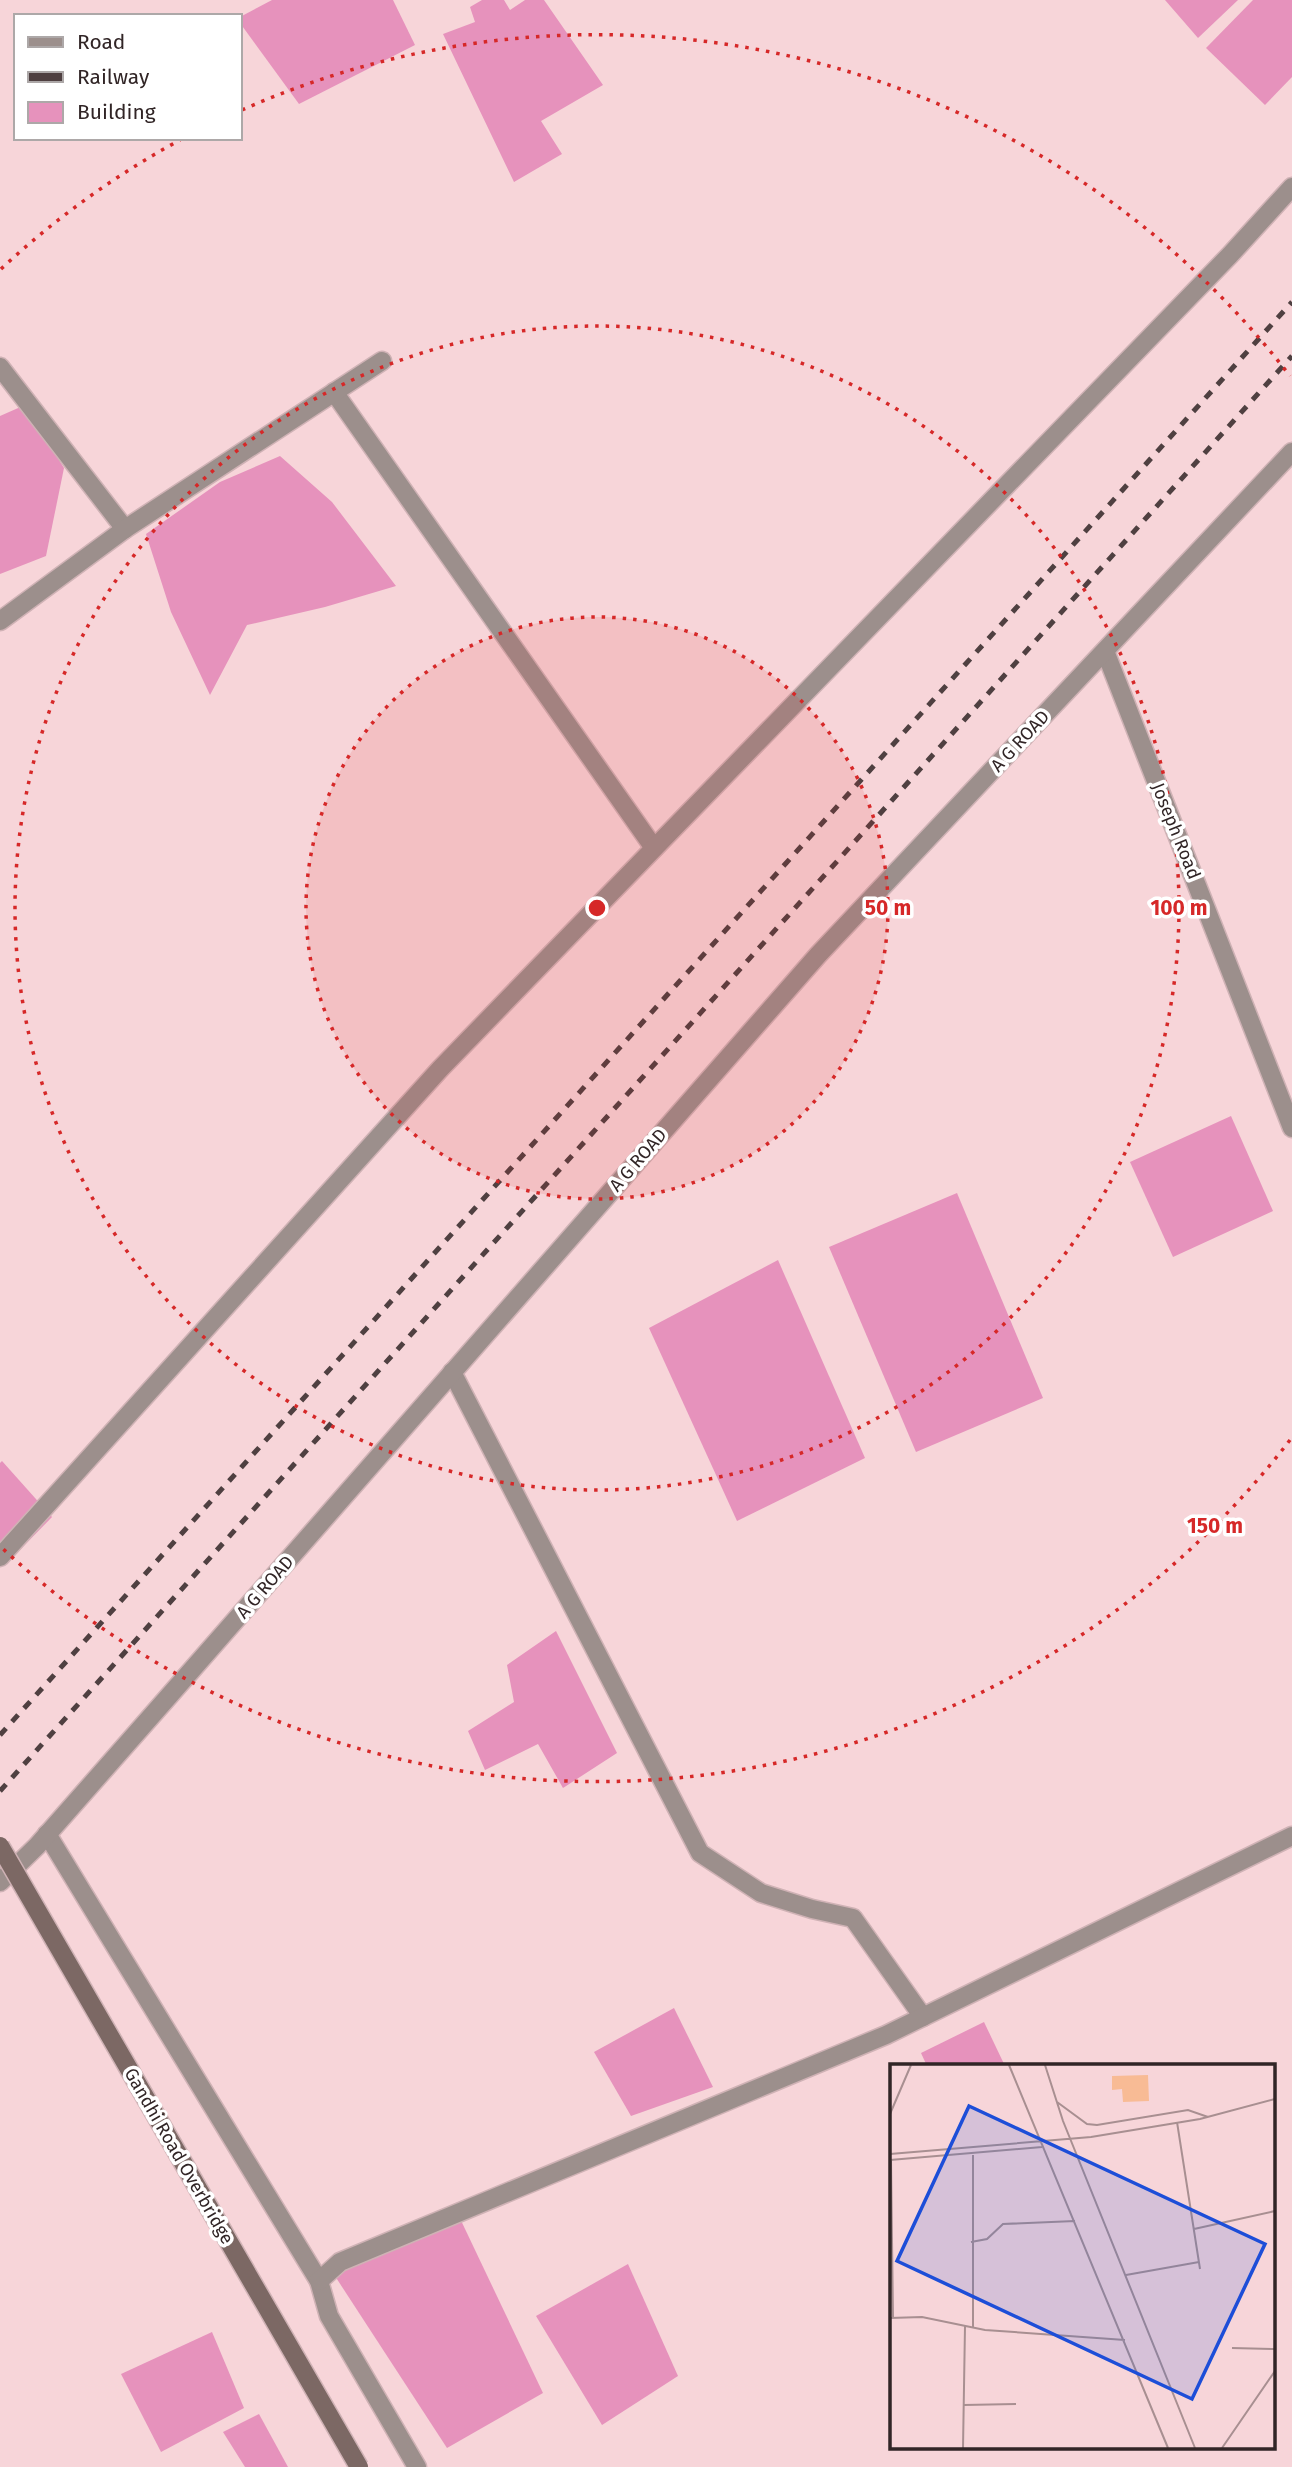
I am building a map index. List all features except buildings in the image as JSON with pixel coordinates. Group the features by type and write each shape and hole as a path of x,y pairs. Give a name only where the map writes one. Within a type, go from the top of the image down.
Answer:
{"main road":[{"name":"Gandhi Road Overbridge","path":"0,1846 359,2467"}],"street":[{"path":"0,1557 440,1069 1230,255 1292,187"},
{"path":"0,621 125,529 382,361"},
{"path":"0,367 125,529"},
{"path":"334,392 654,848"},
{"name":"A G ROAD","path":"0,1882 47,1834 818,955 1292,452"},
{"name":"Joseph Road","path":"1105,651 1292,1128"},
{"path":"453,1372 700,1853 761,1893 853,1918 923,2017"},
{"path":"47,1834 319,2281 330,2316 417,2467"},
{"path":"319,2281 340,2262 923,2017 1292,1836"}],"railway":[{"path":"0,1735 1292,302"},
{"path":"0,1791 1292,356"}]}
